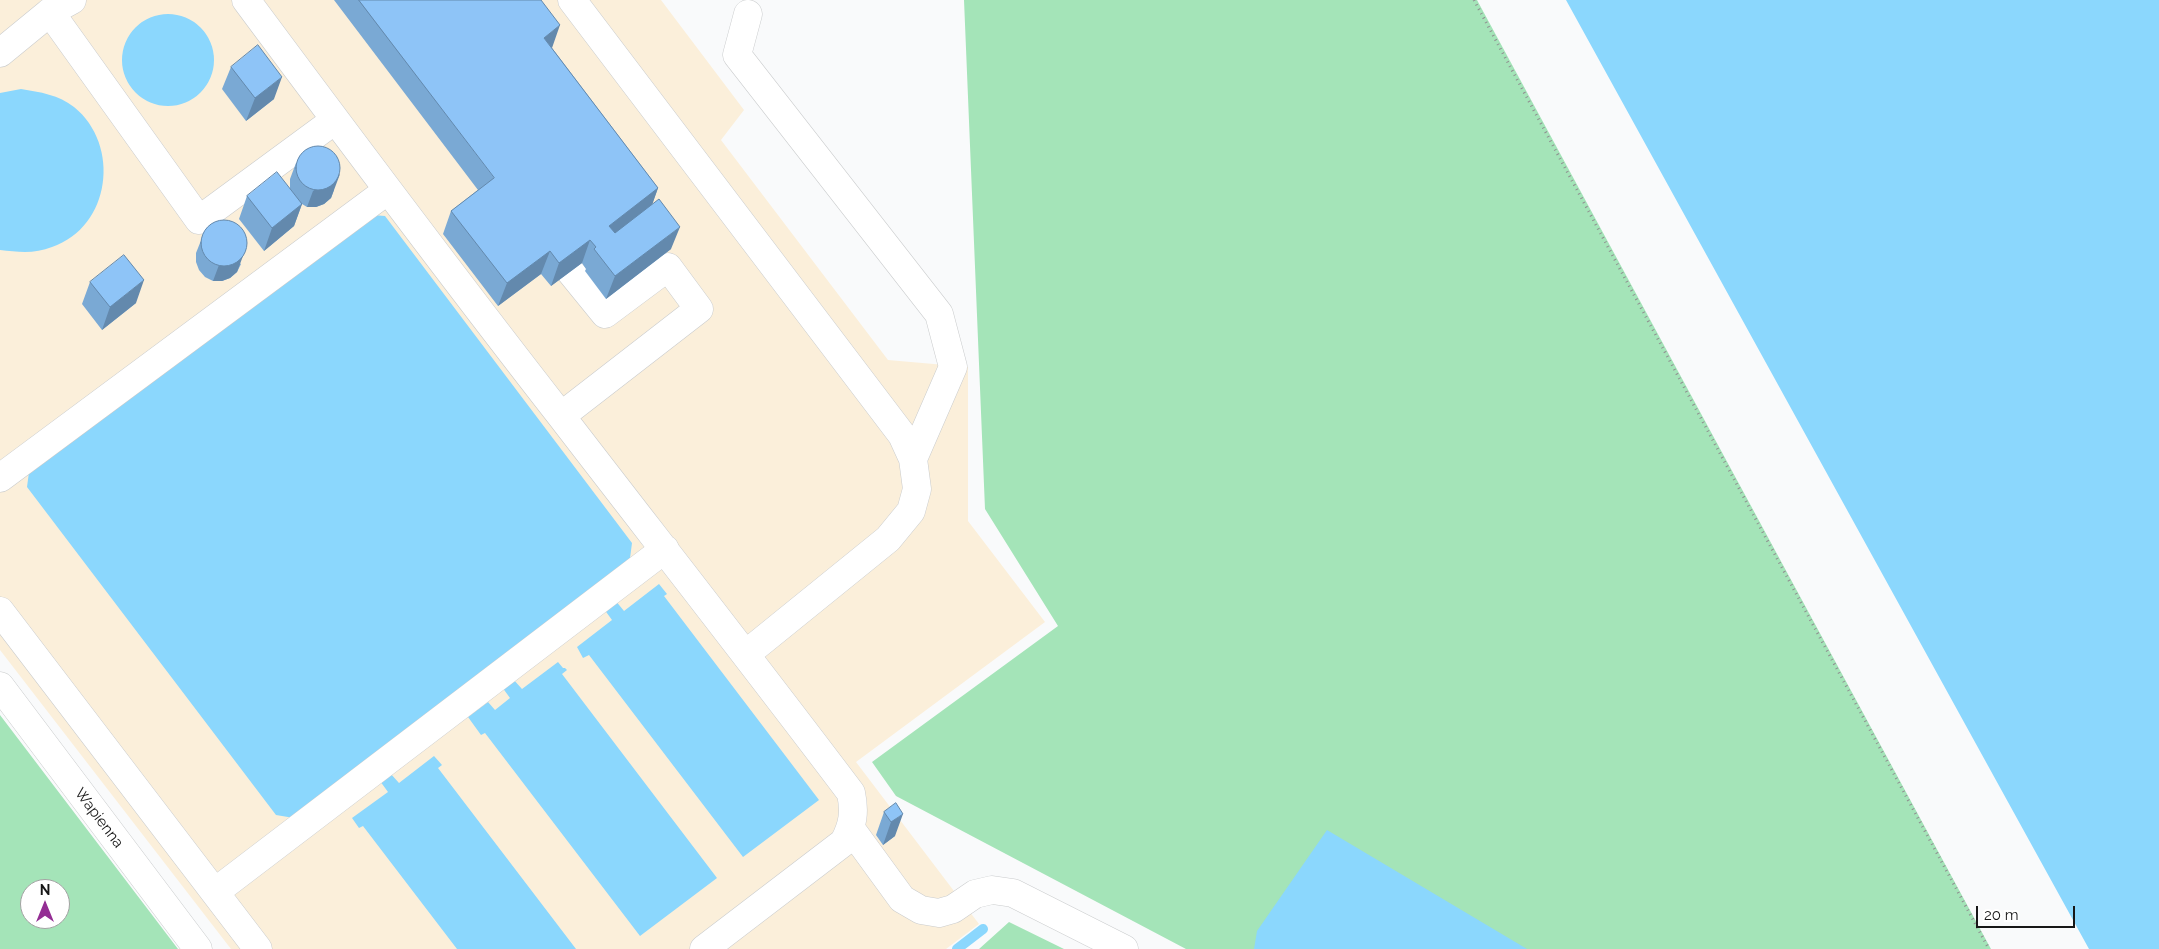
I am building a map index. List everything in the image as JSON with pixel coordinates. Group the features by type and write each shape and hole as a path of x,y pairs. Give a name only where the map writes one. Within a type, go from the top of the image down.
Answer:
{"street":[{"path":"246,0 388,190 746,654 851,794 855,810 851,829 844,842 704,949"},
{"path":"572,0 902,435 913,458 917,489 911,511 888,539 746,654"},
{"path":"0,53 61,6 199,220 335,120"},
{"path":"748,14 737,55 939,314 954,367 913,458"},
{"path":"0,478 388,190"},
{"path":"561,416 699,309 668,267 605,314 570,272"},
{"path":"215,892 665,549"},
{"path":"0,611 258,949"},
{"name":"Wapienna","path":"0,686 198,949"},
{"path":"851,829 902,898 920,910 939,913 953,909 975,894 992,890 1014,893 1124,949"}],"path":[{"path":"1474,0 1989,949"}],"shaded area":[{"path":"0,0 661,0 744,110 721,140 888,360 968,367 968,521 1045,622 856,762 979,924 946,949 231,949 0,650"}],"green space":[{"path":"964,0 1477,0 1991,949 1186,949 896,796 872,762 1058,626 985,509"},
{"path":"0,715 178,949 0,949"},
{"path":"1009,922 1064,949 979,949"}],"water":[{"path":"1566,0 2159,0 2159,949 2089,949"},
{"path":"168,14 186,17 201,27 211,42 214,60 211,78 201,93 186,103 168,106 150,103 135,93 125,78 122,60 125,42 135,27 150,17"},
{"path":"21,89 56,97 74,107 89,123 99,142 103,163 103,184 97,204 87,222 72,237 52,247 33,252 0,250 0,93"},
{"path":"372,215 385,216 632,543 629,566 294,818 276,815 27,487 29,472"},
{"path":"659,584 667,594 664,596 819,800 743,857 589,655 583,658 577,647 612,620 604,609 615,600 624,611"},
{"path":"558,662 567,670 562,674 717,878 640,936 485,733 481,735 468,717 488,702 495,710 510,698 502,687 513,679 522,689"},
{"path":"434,756 442,765 438,768 576,949 457,949 363,826 359,828 352,818 388,792 380,781 390,773 399,783"},
{"path":"1327,830 1527,949 1254,949 1257,931"}],"building":[{"path":"359,0 541,0 560,25 544,38 658,188 609,226 615,233 659,199 680,227 615,276 594,249 596,247 590,240 559,263 550,251 507,283 451,211 494,178"},
{"path":"258,45 282,77 255,98 231,67"},
{"path":"322,146 334,152 339,159 339,177 334,184 327,189 314,190 306,187 299,180 296,164 299,156 306,149"},
{"path":"277,172 302,204 272,228 247,196"},
{"path":"224,220 237,224 243,230 247,243 243,256 237,262 224,266 211,262 205,256 201,243 205,230 211,224"},
{"path":"124,255 144,280 110,307 90,282"},
{"path":"896,803 903,814 891,822 884,812"}],"waterway":[{"path":"957,949 983,929"}]}
